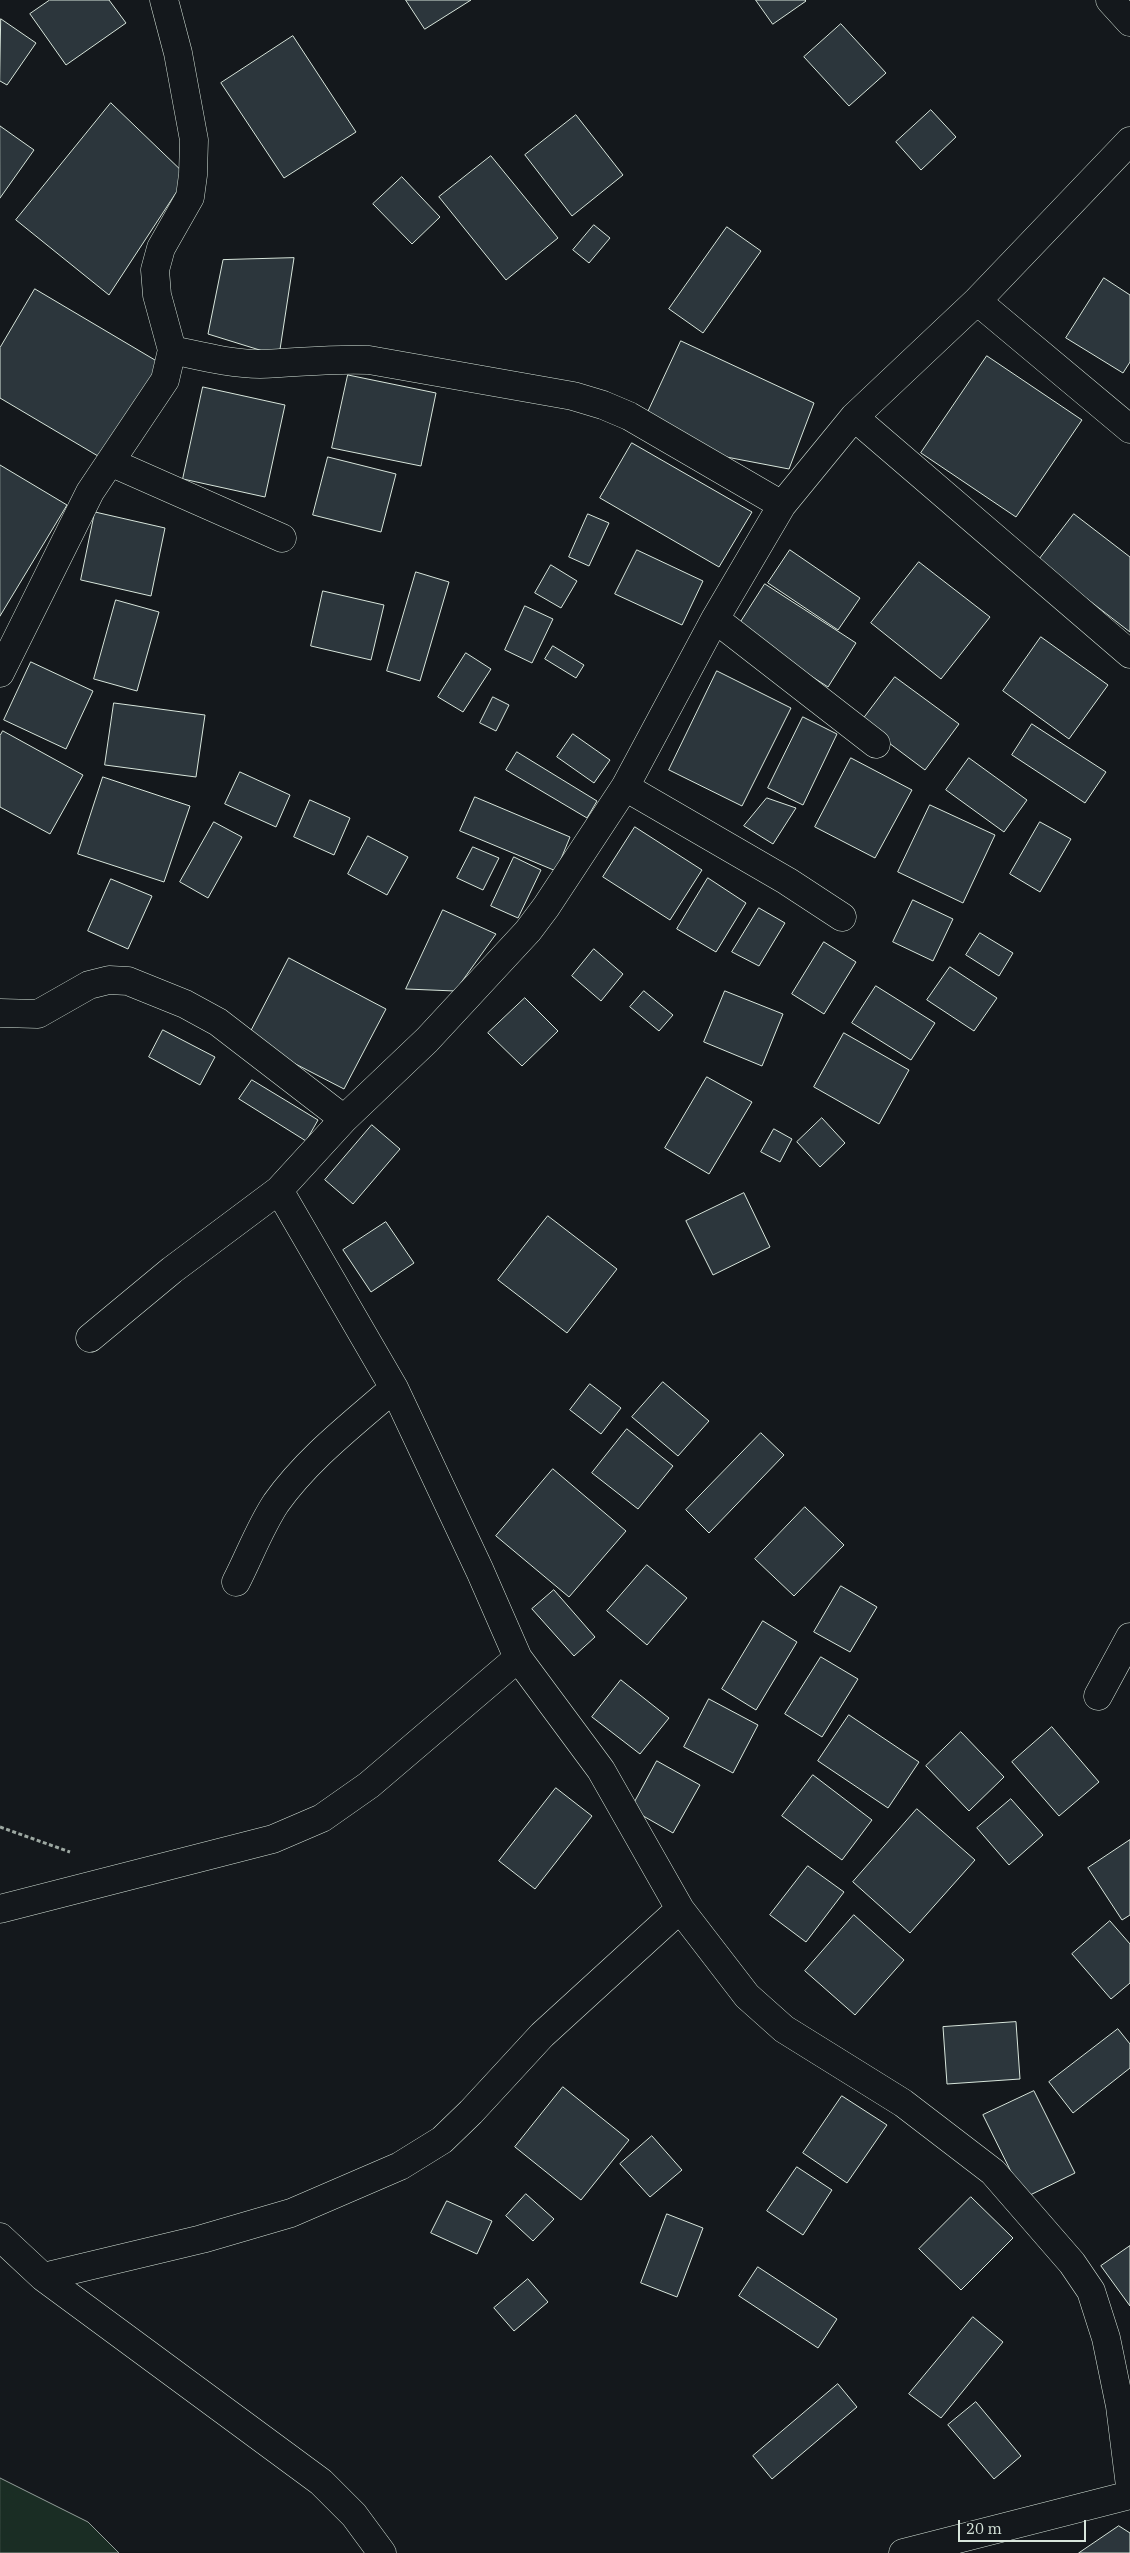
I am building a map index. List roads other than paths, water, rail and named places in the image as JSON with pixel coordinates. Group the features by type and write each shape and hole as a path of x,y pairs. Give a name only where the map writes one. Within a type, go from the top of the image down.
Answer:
{"street":[{"path":"0,673 90,492 165,380 172,350 157,295 156,270 161,248 190,197 194,175 194,140 178,53 164,0"},
{"path":"1110,0 1130,22"},
{"path":"90,1338 172,1270 279,1190 344,1119 427,1040 528,931 626,787 716,619 782,505 854,418 977,301 1130,140"},
{"path":"977,301 1130,429"},
{"path":"172,350 231,362 260,364 343,358 369,360 572,396 603,405 629,416 782,505"},
{"path":"854,418 1130,654"},
{"path":"110,462 282,538"},
{"path":"716,619 876,744"},
{"path":"626,787 787,881 842,918"},
{"path":"0,1013 38,1014 89,985 109,980 128,981 185,1004 218,1022 344,1119"},
{"path":"279,1190 394,1388 480,1571 518,1658 601,1770 680,1909 748,1996 777,2023 903,2103 993,2172 1072,2263 1091,2291 1106,2338 1120,2406 1130,2486"},
{"path":"236,1582 275,1506 292,1482 316,1457 394,1388"},
{"path":"1098,1696 1130,1637"},
{"path":"0,1909 273,1839 322,1818 369,1785 518,1658"},
{"path":"43,2277 202,2238 291,2212 400,2166 442,2140 471,2112 542,2035 680,1909"},
{"path":"0,2237 43,2277 321,2482 354,2515 382,2553"},
{"path":"903,2553 1130,2495"}]}
